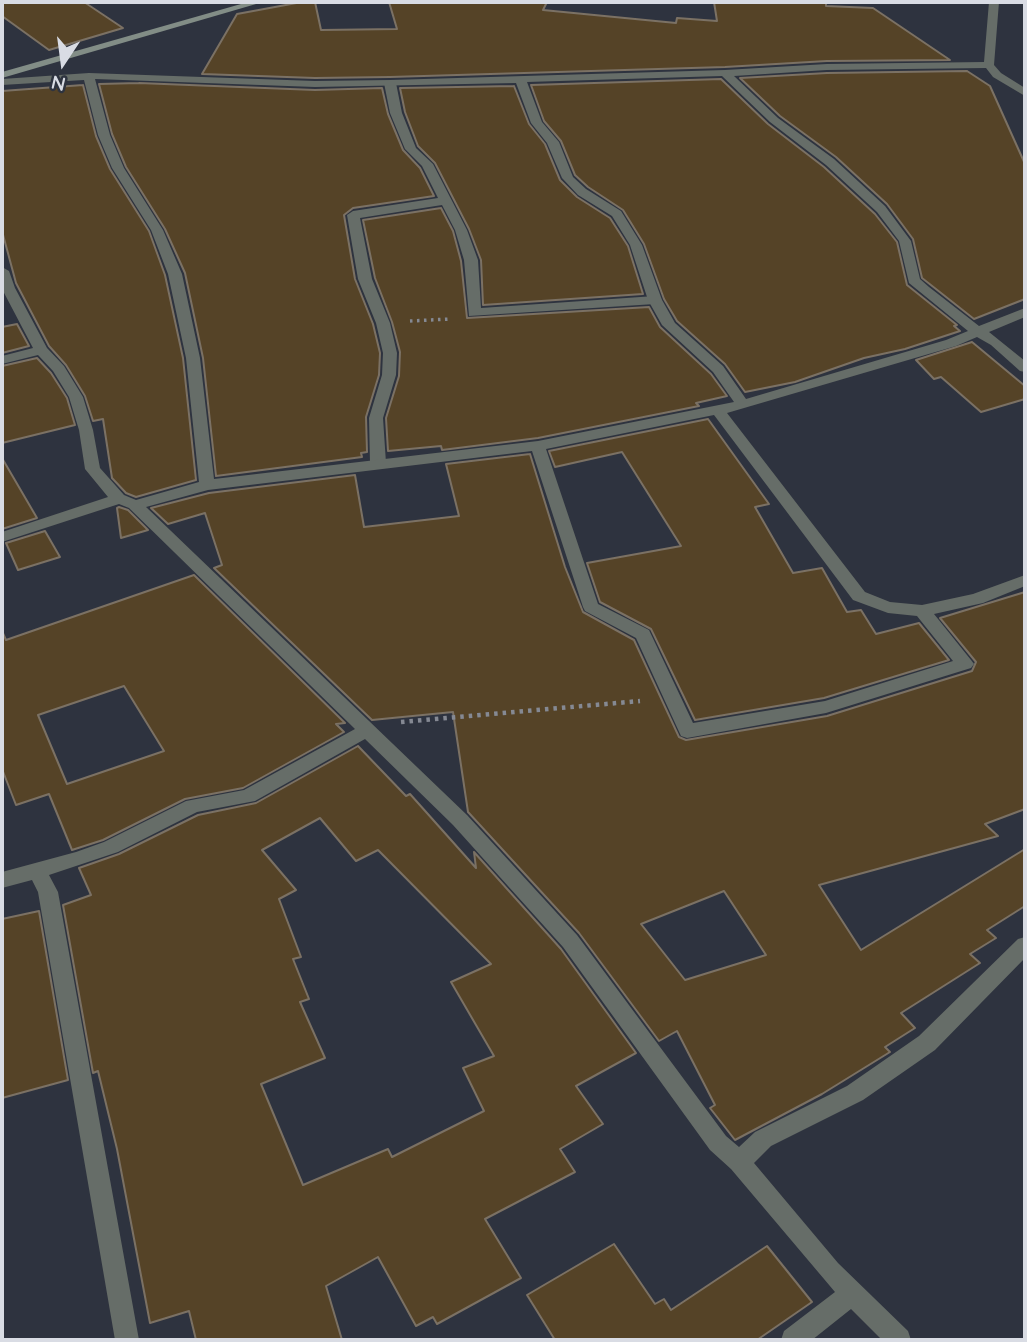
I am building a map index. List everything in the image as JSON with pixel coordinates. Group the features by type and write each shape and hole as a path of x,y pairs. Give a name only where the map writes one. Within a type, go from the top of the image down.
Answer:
{"main road":[{"path":"2,75 257,2"}],"street":[{"path":"994,2 989,65 997,75 1025,93"},
{"path":"2,82 89,76 315,84 390,83 725,73 827,67 989,65"},
{"path":"725,73 774,120 830,162 881,209 905,241 914,280 977,331 996,342 1025,368"},
{"path":"89,76 104,135 118,168 157,229 175,274 193,358 207,485"},
{"path":"520,78 537,123 553,142 568,178 582,192 617,215 636,245 655,300 669,325 718,369 743,405"},
{"path":"390,83 396,113 411,149 427,164 461,230 471,260 474,313 655,300"},
{"path":"378,463 376,418 389,375 390,353 383,323 365,279 353,215 446,201"},
{"path":"2,271 8,288 41,350 68,381 86,430 93,469 460,820 570,941 718,1143 739,1162 830,1271 899,1340"},
{"path":"2,537 102,506 207,485 538,446 743,405 951,343 1025,312"},
{"path":"2,360 41,350"},
{"path":"717,409 859,596 888,607 922,611 977,599 1025,580"},
{"path":"538,446 591,607 643,634 687,731 826,706 965,664 922,611"},
{"path":"2,880 111,847 193,806 248,796 365,731"},
{"path":"37,871 48,892 127,1340"},
{"path":"739,1162 763,1139 855,1093 927,1043 1025,945"},
{"path":"793,1340 853,1293"}],"path":[{"path":"383,323 459,319 474,313"},
{"path":"365,731 385,723 672,698"}],"building":[{"path":"2,2 84,2 123,28 49,50 2,16"},
{"path":"315,2 321,30 397,29 389,2 547,2 543,10 676,23 677,18 717,21 714,2 826,2 826,6 873,8 950,60 827,61 725,67 390,77 315,78 202,74 237,14"},
{"path":"967,71 990,86 1025,164 1025,299 974,319 922,278 913,239 887,204 836,157 780,116 740,78 827,73"},
{"path":"721,79 768,124 824,167 875,214 897,242 907,285 957,325 954,326 960,331 905,349 864,358 795,382 745,392 725,364 677,321 664,299 644,244 623,210 575,175 561,141 544,121 531,85"},
{"path":"139,83 315,90 382,88 388,114 403,150 420,168 434,196 353,208 344,215 355,279 373,324 380,353 379,375 366,417 367,452 361,453 362,457 216,476 203,358 185,273 165,229 126,167 112,134 99,84"},
{"path":"83,85 96,136 110,169 149,231 165,275 183,358 196,480 136,497 126,493 112,478 103,419 93,421 85,396 66,365 49,346 16,283 2,231 2,91"},
{"path":"514,86 529,124 545,144 560,180 577,197 610,218 628,246 643,294 483,305 481,260 469,229 435,163 418,146 405,112 400,88"},
{"path":"441,208 453,231 461,261 467,318 649,307 660,327 711,374 727,396 696,403 699,406 538,438 442,450 441,446 388,451 386,418 399,376 400,352 375,278 363,220"},
{"path":"17,324 29,346 2,353 2,327"},
{"path":"972,342 1025,386 1025,399 981,412 941,377 934,379 916,360"},
{"path":"37,358 51,373 67,398 75,425 2,443 2,366"},
{"path":"708,419 769,504 755,507 793,573 822,568 847,612 861,610 876,634 919,623 949,660 824,698 695,720 651,629 600,602 587,563 681,546 622,452 555,467 549,451"},
{"path":"530,454 565,567 583,612 634,640 679,737 686,740 827,716 972,671 976,662 940,618 1025,592 1025,809 985,824 998,836 819,885 861,950 1025,849 1025,906 987,930 996,938 970,954 980,963 901,1013 915,1028 885,1047 890,1052 822,1094 735,1140 710,1108 715,1105 677,1031 659,1041 579,933 468,812 453,712 372,720 214,568 222,565 205,513 168,524 151,508 209,493 355,475 364,527 459,516 446,464","holes":["724,891 766,955 685,980 641,924"]},
{"path":"2,458 37,518 2,529"},
{"path":"119,507 128,510 148,530 121,538"},
{"path":"45,531 60,557 18,570 6,543"},
{"path":"194,575 345,723 336,724 344,732 243,788 185,799 103,840 72,850 49,794 16,805 2,769 2,631 6,640","holes":["124,686 164,751 67,784 38,715"]},
{"path":"358,746 406,796 410,794 476,868 474,852 561,949 636,1053 576,1086 603,1124 560,1149 575,1172 485,1219 521,1278 437,1324 433,1317 416,1326 378,1257 326,1286 342,1340 196,1340 189,1311 150,1323 117,1149 98,1071 93,1073 63,905 91,895 79,868 119,854 198,815 256,803","holes":["320,818 356,861 378,850 491,964 451,982 494,1056 463,1068 484,1111 392,1157 388,1149 303,1185 261,1084 325,1058 300,1002 309,999 293,959 301,957 279,899 296,890 262,850"]},
{"path":"39,911 68,1080 2,1098 2,919"},
{"path":"614,1244 655,1304 664,1299 671,1310 767,1246 812,1302 757,1340 555,1340 527,1295"}]}
